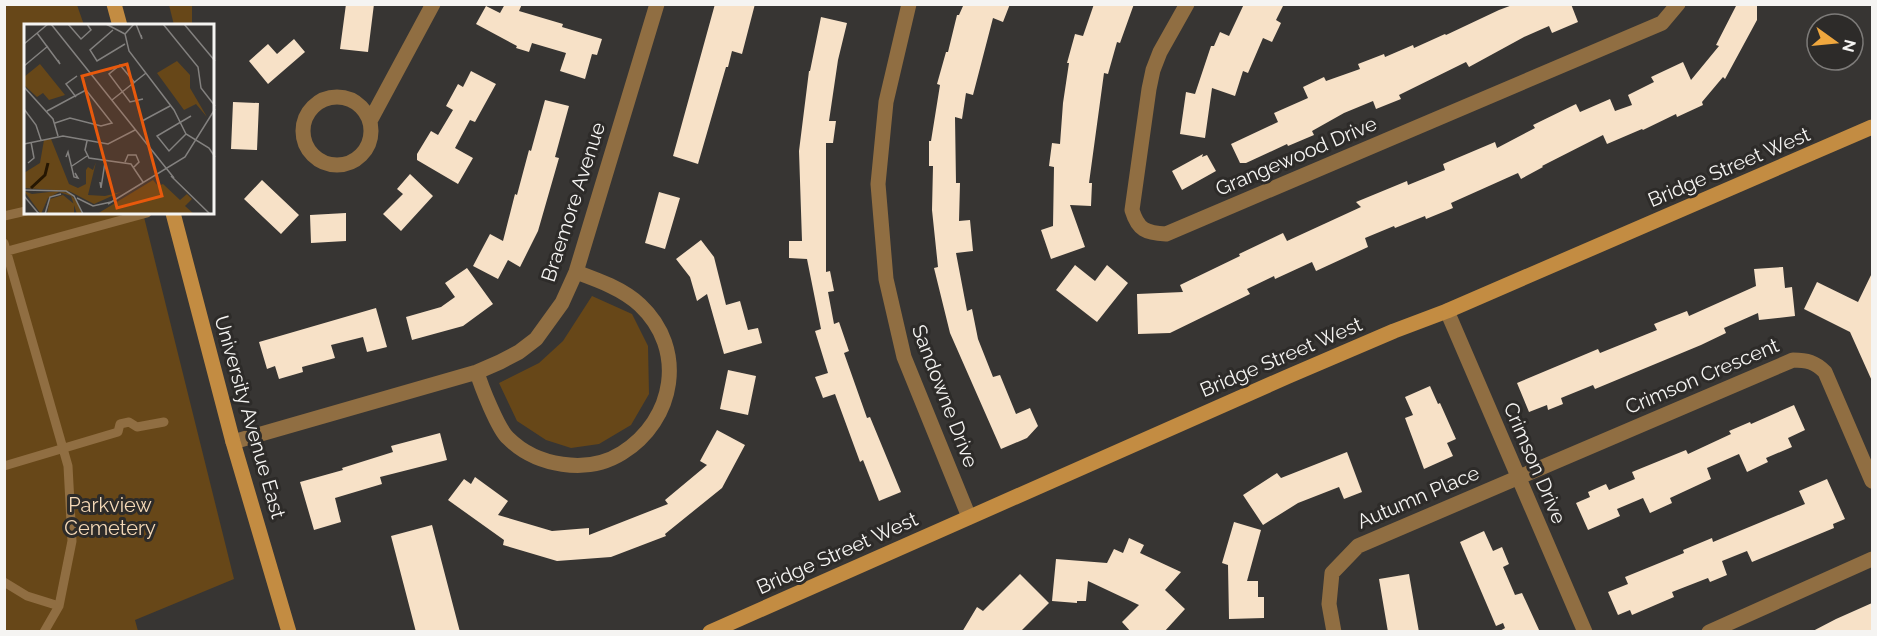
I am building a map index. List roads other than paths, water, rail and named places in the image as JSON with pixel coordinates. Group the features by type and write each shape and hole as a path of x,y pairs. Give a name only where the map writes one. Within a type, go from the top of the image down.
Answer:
{"main road":[{"path":"114,4 119,24"},
{"name":"Bridge Street West","path":"710,632 1310,367 1447,311 1872,128"},
{"name":"University Avenue East","path":"172,214 233,442 289,632"}],"street":[{"path":"370,121 362,107 350,99 335,96 321,100 309,110 303,124 303,137 308,149 316,158 327,164 340,165 362,154 368,145 371,133 370,121 433,4"},
{"name":"Braemore Avenue","path":"233,442 477,372 519,352 536,339 562,303 576,272 657,4"},
{"name":"Sandowne Drive","path":"909,4 886,102 878,184 886,279 904,357 969,517"},
{"name":"Grangewood Drive","path":"1187,4 1160,52 1149,89 1132,210 1136,223 1149,233 1166,234 1662,23 1678,4"},
{"path":"477,372 481,388 506,437 532,456 550,463 581,465 620,454 641,439 655,421 665,399 670,376 664,338 657,324 639,304 623,292 576,272"},
{"name":"Crimson Drive","path":"1447,311 1585,632"},
{"name":"Crimson Crescent","path":"1518,476 1793,360 1804,360 1816,363 1825,372 1872,481"},
{"name":"Autumn Place","path":"1334,632 1329,604 1332,573 1358,546 1518,476"},
{"path":"1708,632 1872,559"}],"lane":[{"path":"4,216 24,211"},
{"path":"44,632 59,606 72,540 68,466 5,249 143,214"},
{"path":"4,466 118,432 120,424 129,422 137,427 164,422"},
{"path":"4,582 27,596 59,606"}],"park label":[{"name":"Parkview Cemetery","path":"110,516"}]}
